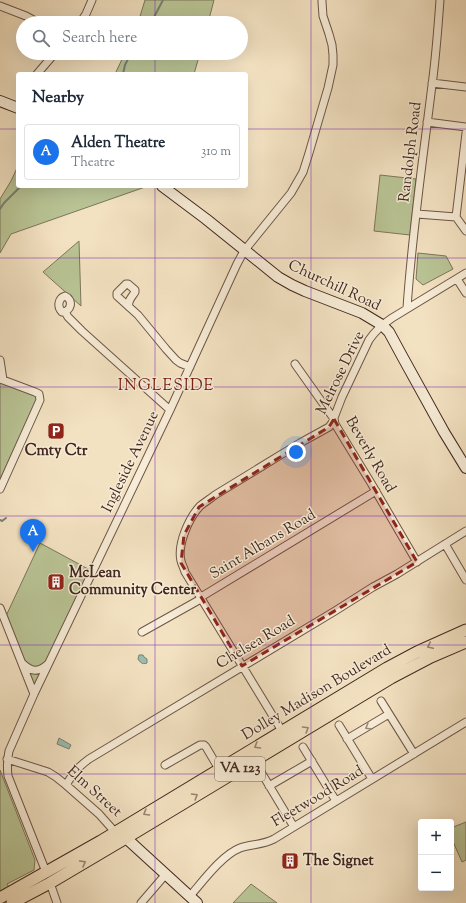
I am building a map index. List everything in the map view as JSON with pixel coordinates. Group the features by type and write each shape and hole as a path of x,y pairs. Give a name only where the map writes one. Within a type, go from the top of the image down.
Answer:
{"main road":[{"name":"Dolley Madison Boulevard","path":"48,877 60,864 397,663 427,647 466,630"},
{"name":"Dolley Madison Boulevard","path":"0,898 48,877 126,838 391,678 431,657 466,642"},
{"path":"12,903 26,895 43,880 46,875 48,877"}],"street":[{"path":"85,16 92,0"},
{"name":"Randolph Road","path":"407,308 440,0"},
{"name":"Ingleside Avenue","path":"57,903 8,776 7,759 34,694 170,410 244,251 291,193 303,172 328,88 333,65 332,45 323,16 322,1"},
{"path":"0,6 26,16"},
{"path":"39,72 49,60"},
{"path":"432,84 466,88"},
{"path":"0,101 16,107"},
{"path":"427,122 466,127"},
{"path":"466,133 456,217 466,231"},
{"name":"Churchill Road","path":"165,188 206,219 271,272 292,285 362,313 382,325 389,332 436,418 466,468"},
{"path":"417,214 456,217"},
{"name":"Melrose Drive","path":"201,597 185,572 181,563 180,553 184,535 195,512 215,495 286,451 329,427 334,419 342,397 368,340 374,333 382,325 407,308 466,273"},
{"path":"457,278 466,293"},
{"path":"129,307 144,322 176,360 190,367"},
{"path":"65,312 82,331 170,410"},
{"path":"0,360 2,380 39,394 40,400 0,489"},
{"name":"Beverly Road","path":"295,364 334,419 335,424 417,562"},
{"name":"Saint Albans Road","path":"142,632 199,600 201,597 376,491"},
{"name":"Chelsea Road","path":"66,785 73,773 89,759 466,531"},
{"path":"445,544 466,580"},
{"path":"201,597 282,731"},
{"path":"0,608 34,694"},
{"path":"22,663 26,668 34,670 42,669 49,663"},
{"path":"381,700 414,754"},
{"path":"347,739 389,714"},
{"name":"Fleetwood Road","path":"194,900 223,860 234,851 270,841 466,722"},
{"path":"339,725 372,779"},
{"path":"166,765 200,745 206,747 219,769"},
{"path":"303,747 336,801"},
{"name":"Elm Street","path":"7,759 48,772 56,777 103,818 115,832"},
{"path":"269,786 312,761"},
{"path":"261,772 294,826"},
{"name":"Elm Street","path":"126,838 194,900"},
{"path":"141,903 166,874"}],"highlighted area":[{"path":"334,419 417,562 242,666 181,563 184,535 199,507 329,427"}],"green space":[{"path":"145,0 214,0 210,16 140,16"},
{"path":"122,60 198,60 195,72 116,72"},
{"path":"16,170 16,188 142,188 11,234 0,253 0,199"},
{"path":"380,175 416,179 410,235 374,231"},
{"path":"79,241 81,306 43,272"},
{"path":"418,253 446,256 453,269 423,285 416,279"},
{"path":"0,376 39,395 0,481"},
{"path":"40,543 90,570 32,690 6,616"},
{"path":"0,770 35,860 34,870 7,884 9,887 0,892"},
{"path":"466,822 466,860 462,862 454,844 454,827"},
{"path":"251,884 277,903 233,903"}],"shaded area":[{"path":"139,655 143,655 147,659 147,663 144,664 140,662 138,659"},
{"path":"59,738 71,745 69,749 57,744"}],"waterway":[{"path":"155,16 163,0"},
{"path":"123,72 128,60"},
{"path":"0,209 19,188"},
{"path":"0,520 2,521 6,518"}],"place":[{"name":"Cmty Ctr","path":"56,431"},
{"name":"Alden Theatre","path":"33,552"},
{"name":"McLean Community Center","path":"56,582"},
{"name":"The Signet","path":"290,861"}],"district":[{"name":"INGLESIDE","path":"166,386"}]}
